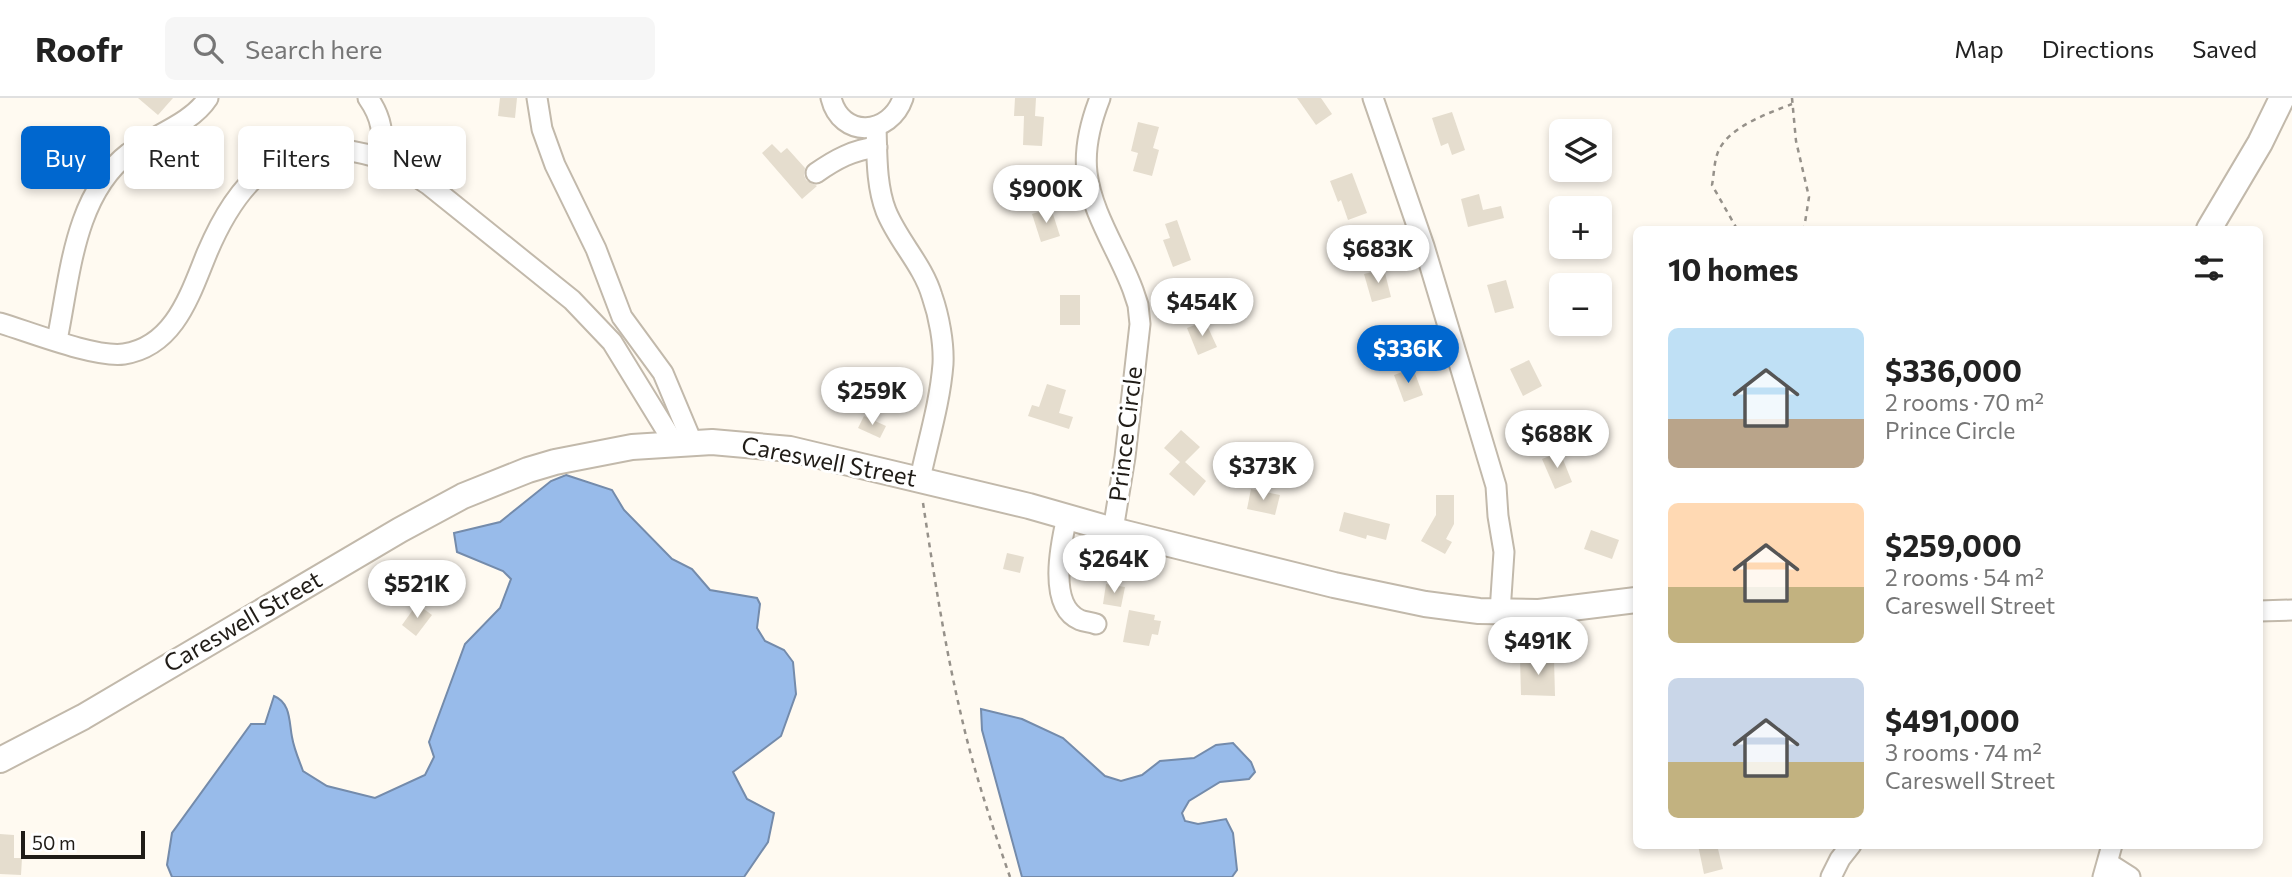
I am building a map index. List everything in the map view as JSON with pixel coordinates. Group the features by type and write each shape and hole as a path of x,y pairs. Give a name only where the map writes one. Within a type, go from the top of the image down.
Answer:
{"main road":[{"path":"2211,226 2260,143 2282,98"},
{"name":"Careswell Street","path":"0,760 83,717 400,530 463,496 527,470 586,454 683,442 790,449 920,479 1390,598 1456,609 1500,612 1559,611 1633,600"}],"street":[{"path":"57,340 81,228 98,189 109,172 129,154 185,119 208,98"},
{"path":"368,98 379,115 382,126"},
{"path":"537,98 542,129 555,165 596,250 622,317 663,373 683,442"},
{"path":"831,98 837,114 848,124 862,128 876,127 889,120 899,109 903,98"},
{"name":"Prince Circle","path":"1100,98 1088,138 1087,174 1101,217 1133,290 1140,324 1125,457 1113,530"},
{"path":"1373,98 1424,246 1496,486 1504,552 1500,612"},
{"path":"876,127 879,180 886,211 921,271 932,294 938,319 943,362 939,395 920,479"},
{"path":"816,173 851,152 877,147"},
{"path":"0,323 108,354 123,354 147,347 160,339 178,318 192,292 208,250 237,198 270,163 294,153 321,148 348,149 368,155"},
{"path":"434,189 572,300 612,342 683,442"},
{"path":"1067,517 1059,555 1063,600 1078,620 1096,624"},
{"path":"2263,611 2292,610"},
{"path":"1831,877 1848,849"},
{"path":"2108,862 2130,877"}],"path":[{"path":"1792,98 1796,141 1809,197 1804,226"},
{"path":"1735,226 1712,186 1718,150 1735,131 1765,114 1792,104"},
{"path":"920,479 941,615 962,719 983,799 1010,877"}],"water":[{"path":"566,475 612,490 624,510 672,559 692,569 710,590 757,598 760,604 757,628 765,641 784,650 793,662 796,694 781,736 733,772 747,799 774,813 768,842 744,877 172,877 167,865 172,833 251,724 265,724 274,696 284,703 286,708 294,746 303,771 327,786 375,798 425,775 434,757 429,742 465,644 500,608 511,579 503,571 457,552 454,533 500,522 551,481"},
{"path":"981,709 1022,719 1063,738 1105,776 1121,781 1142,775 1160,761 1194,758 1216,745 1233,743 1251,762 1255,772 1249,779 1220,782 1189,801 1182,813 1185,821 1198,824 1226,819 1233,833 1237,870 1232,877 1022,877 982,730"}],"building":[{"path":"138,98 173,98 158,115"},
{"path":"500,98 517,98 515,118 498,116"},
{"path":"1015,98 1036,98 1035,116 1044,117 1042,146 1023,145 1024,116 1014,116"},
{"path":"1297,98 1321,98 1332,114 1316,125"},
{"path":"1452,112 1465,150 1452,155 1448,143 1441,146 1432,118"},
{"path":"1138,122 1159,127 1153,148 1159,150 1152,176 1133,171 1138,153 1131,151"},
{"path":"772,144 781,153 787,148 805,168 806,180 817,186 802,199 762,153"},
{"path":"1352,173 1367,213 1348,220 1330,181"},
{"path":"1479,194 1483,210 1501,206 1504,218 1468,227 1461,199"},
{"path":"1051,208 1060,236 1041,242 1032,214"},
{"path":"1177,220 1191,260 1173,267 1163,240 1170,238 1165,224"},
{"path":"1384,269 1391,297 1372,302 1364,274"},
{"path":"1506,280 1514,308 1495,313 1487,285"},
{"path":"1060,295 1080,295 1080,325 1060,325"},
{"path":"1205,321 1217,347 1198,355 1187,328"},
{"path":"1529,360 1542,386 1523,396 1510,369"},
{"path":"1413,368 1423,395 1404,402 1394,375"},
{"path":"1047,384 1066,390 1059,413 1073,417 1069,429 1028,416 1032,405 1039,407"},
{"path":"864,416 886,426 880,438 858,428"},
{"path":"1181,430 1200,447 1185,462 1206,481 1194,496 1169,474 1180,462 1164,448"},
{"path":"1560,452 1572,482 1555,489 1542,459"},
{"path":"1251,489 1280,495 1275,515 1247,509"},
{"path":"1436,495 1454,495 1454,524 1446,539 1452,542 1445,554 1421,541 1436,515"},
{"path":"1344,512 1390,524 1386,540 1367,535 1366,539 1339,531"},
{"path":"1591,530 1619,540 1612,559 1584,549"},
{"path":"1007,553 1024,557 1020,573 1003,569"},
{"path":"1106,584 1125,587 1121,607 1103,604"},
{"path":"417,604 432,615 416,636 402,625"},
{"path":"1129,610 1155,615 1154,620 1161,621 1158,635 1152,634 1149,646 1123,642"},
{"path":"1520,658 1554,659 1555,696 1521,695"},
{"path":"0,834 14,835 14,858 22,858 21,875 0,874"},
{"path":"1699,849 1718,849 1723,869 1704,874"}]}
